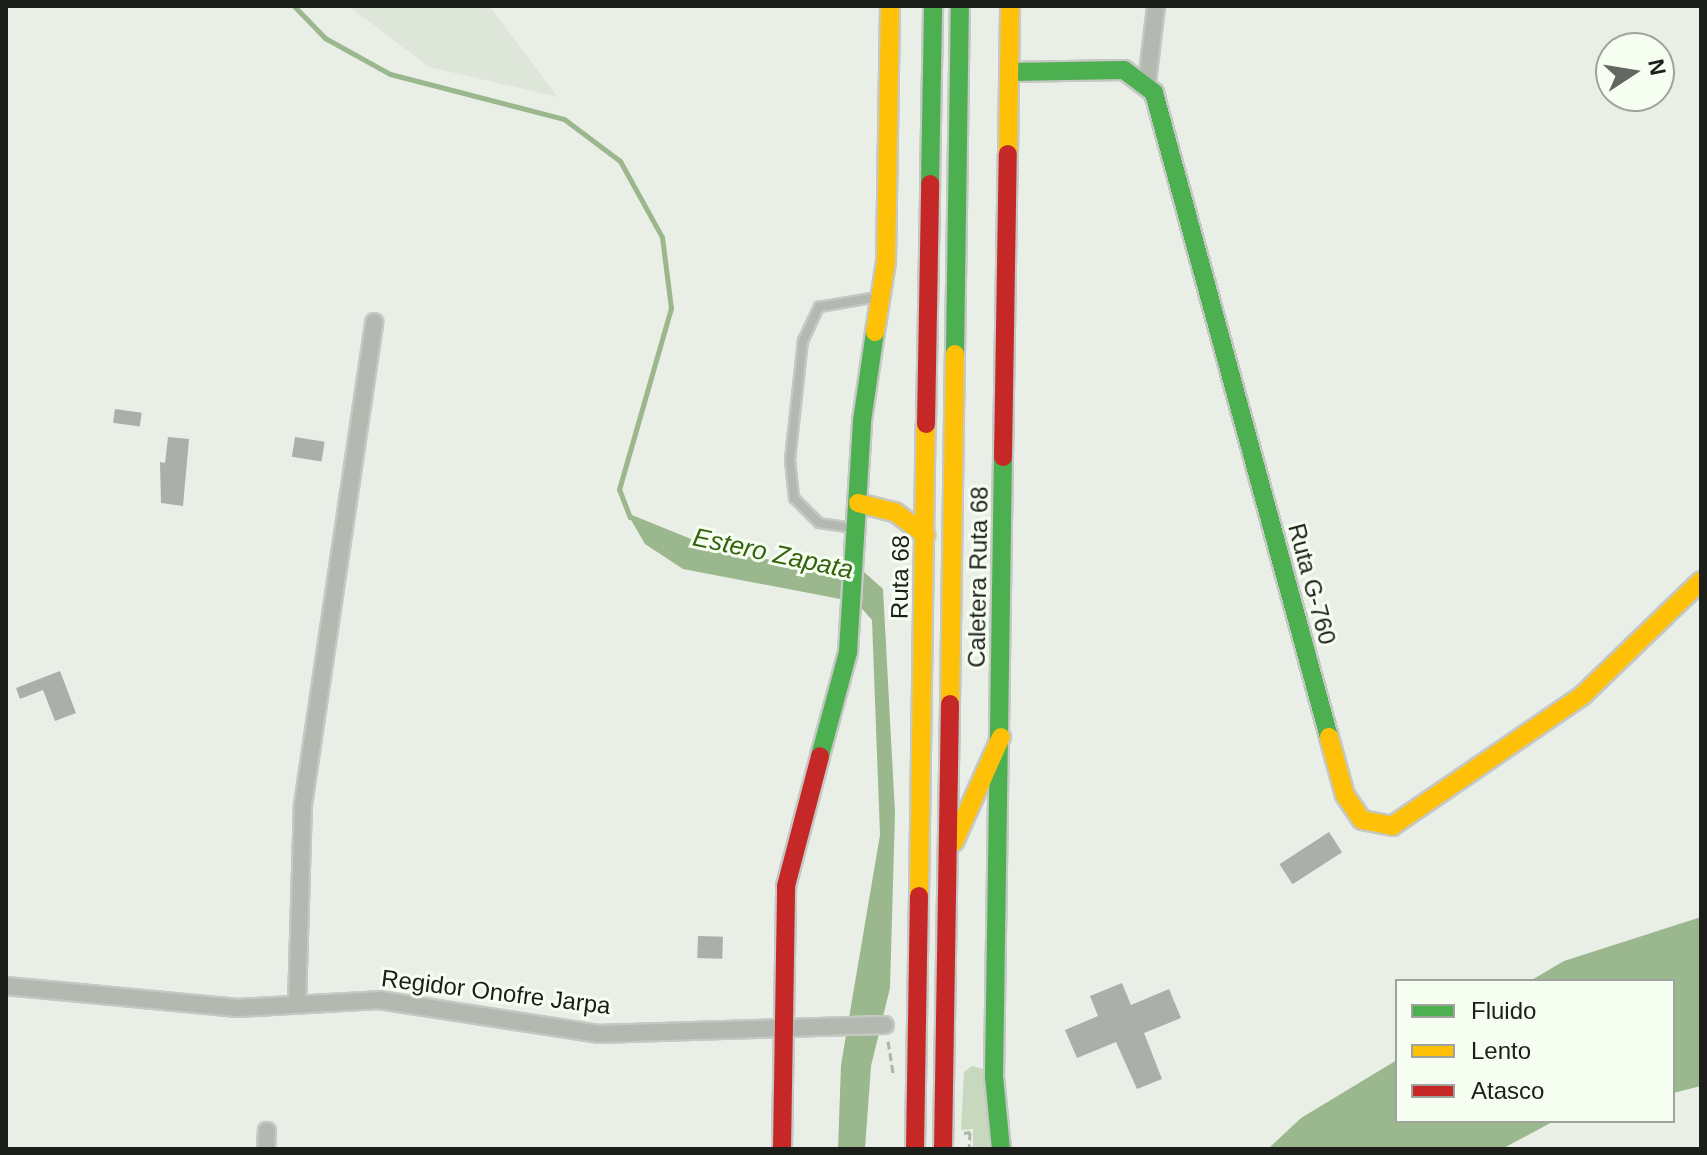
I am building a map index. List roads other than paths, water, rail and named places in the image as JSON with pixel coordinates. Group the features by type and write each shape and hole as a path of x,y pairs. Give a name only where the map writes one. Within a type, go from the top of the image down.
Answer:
{"main road":[{"path":"782,1149 779,1028 786,886 842,683 852,608 862,421 882,297 890,6"},
{"name":"Ruta 68","path":"915,1149 933,6"},
{"path":"943,1149 960,6"},
{"name":"Caletera Ruta 68","path":"1001,1149 994,1097 1010,6"},
{"path":"1009,72 1124,70 1147,82"},
{"name":"Ruta G-760","path":"1147,82 1159,106 1345,795 1362,820 1392,826 1413,816 1583,695 1701,581"},
{"path":"858,503 895,512 925,535"},
{"path":"946,869 966,808 1001,737"}],"street":[{"path":"1147,82 1156,6"},
{"path":"297,1004 303,805 374,322"},
{"name":"Regidor Onofre Jarpa","path":"6,986 238,1008 379,1000 598,1034 885,1025"},
{"path":"266,1149 267,1131"}],"lane":[{"path":"856,529 819,523 794,498 790,460 803,341 819,307 847,297 882,297"}],"waterway":[{"name":"Estero Zapata","path":"294,6 325,38 390,74 564,119 620,161 662,237 671,308 619,489 630,517"}]}
